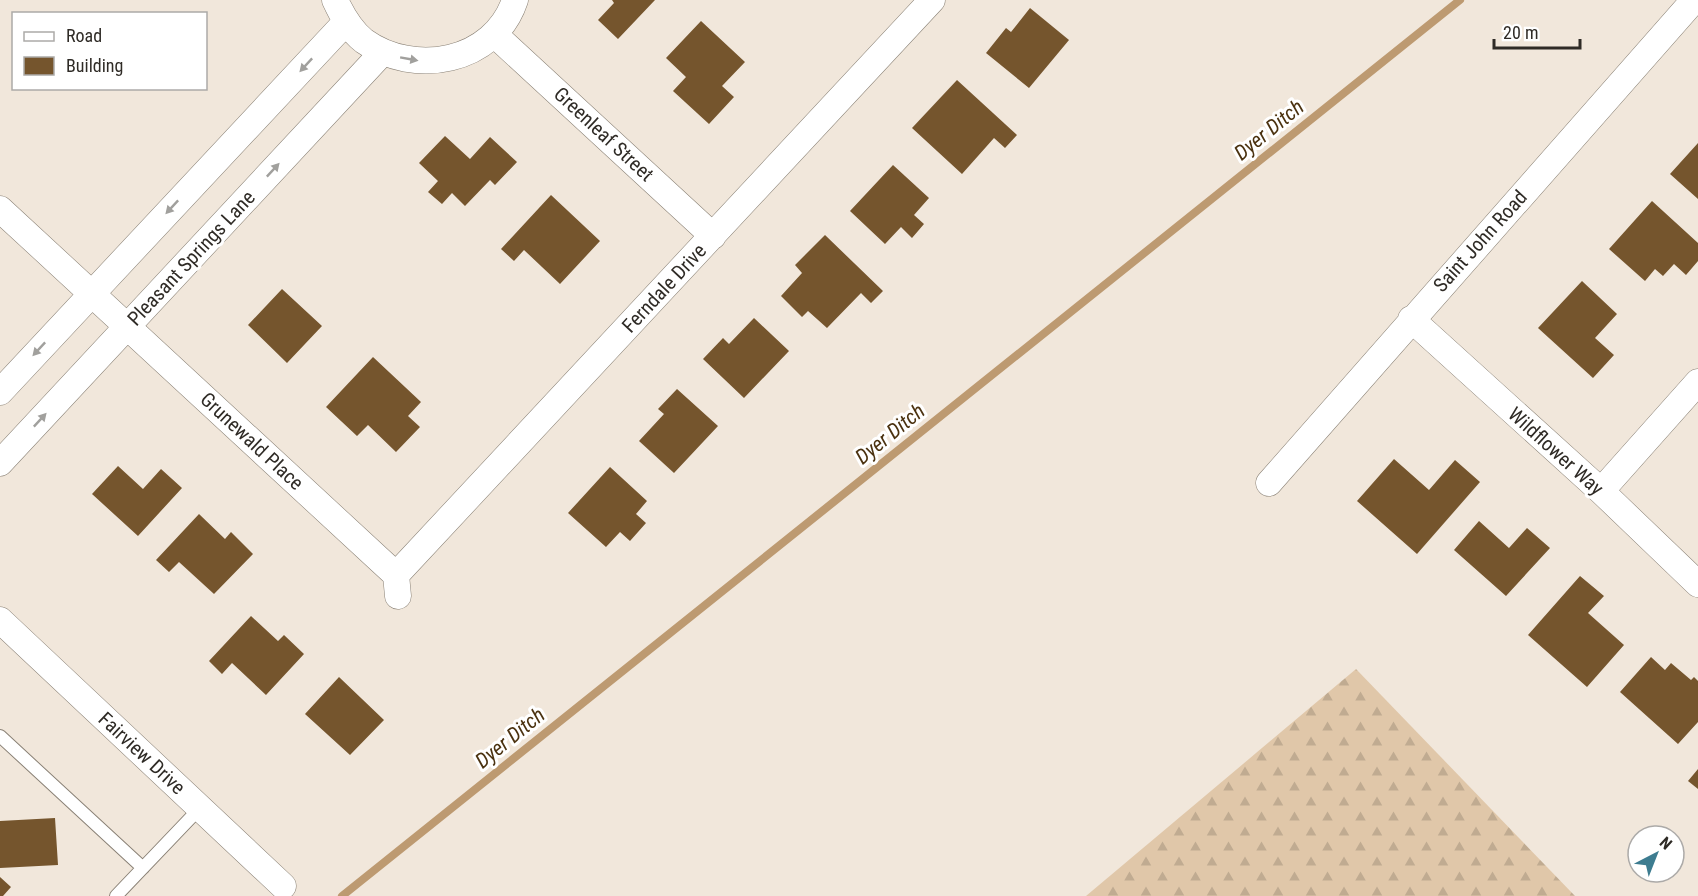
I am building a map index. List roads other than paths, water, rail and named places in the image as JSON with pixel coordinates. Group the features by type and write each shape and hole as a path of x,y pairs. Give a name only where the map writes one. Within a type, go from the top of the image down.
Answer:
{"street":[{"path":"0,392 92,292 340,11 362,40 382,52 411,61 441,61 470,52 494,34 512,9 515,0"},
{"name":"Ferndale Drive","path":"397,585 713,236 932,0"},
{"name":"Saint John Road","path":"1269,483 1694,0"},
{"name":"Greenleaf Street","path":"494,34 713,236"},
{"name":"Pleasant Springs Lane","path":"0,463 382,52"},
{"name":"Grunewald Place","path":"0,209 128,326 397,585"},
{"name":"Wildflower Way","path":"1411,319 1601,491 1698,584"},
{"path":"1601,491 1698,382"},
{"name":"Fairview Drive","path":"0,620 283,886"}],"lane":[{"path":"0,736 143,867"},
{"path":"116,896 201,808"}],"waterway":[{"name":"Dyer Ditch","path":"342,896 1460,0"}]}
